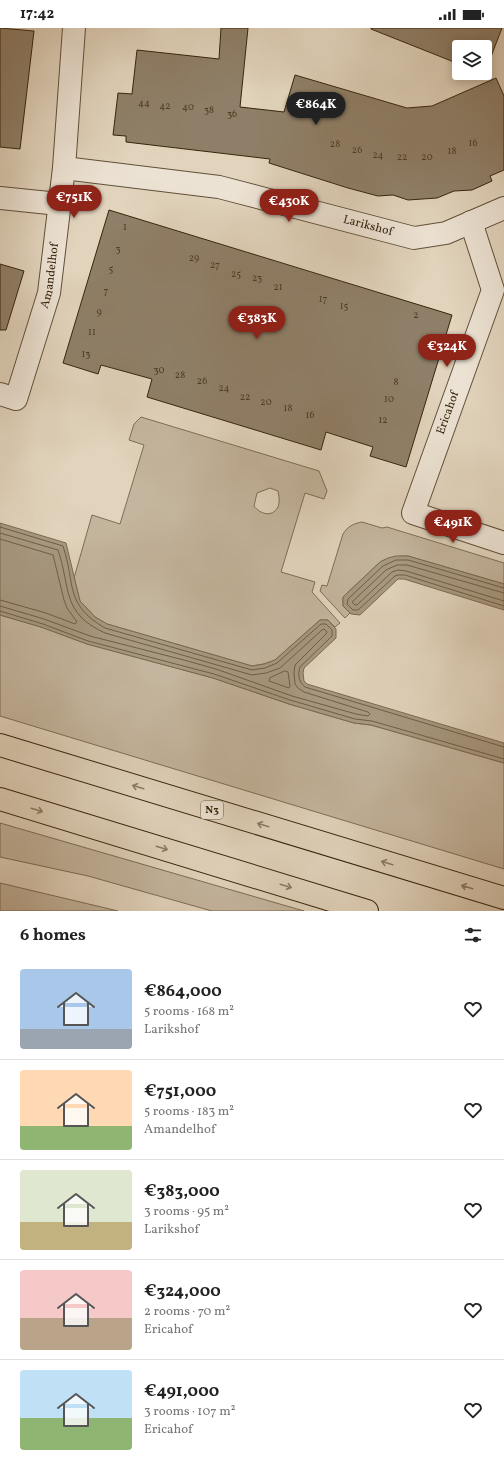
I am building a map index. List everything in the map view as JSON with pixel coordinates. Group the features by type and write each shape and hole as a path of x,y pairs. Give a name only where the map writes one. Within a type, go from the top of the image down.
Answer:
{"main road":[{"name":"N3","path":"0,745 504,898"},
{"path":"0,799 367,911"}],"street":[{"name":"Amandelhof","path":"8,397 49,293 64,168 74,28"},
{"name":"Larikshof","path":"64,168 219,187 414,238 446,233 504,208"},
{"path":"0,198 59,204"},
{"name":"Ericahof","path":"471,222 493,290 413,513 504,543"}],"shaded area":[{"path":"141,417 319,471 327,491 324,499 305,493 281,572 315,582 312,592 340,623 335,627 328,620 320,620 275,660 252,666 107,624 95,617 80,601 74,578 92,515 120,524 144,445 129,440 134,424","holes":["270,488 278,491 279,505 273,513 263,513 254,506 257,493"]},
{"path":"362,522 382,528 387,527 504,563 504,584 408,556 394,557 380,562 343,597 343,606 350,613 345,618 320,591 322,585 327,586 343,534 351,526"},
{"path":"0,615 41,627 87,644 213,678 289,704 354,723 371,725 504,763 504,869 0,716"},
{"path":"0,823 304,911 212,911 88,876 0,857"},
{"path":"0,883 118,911 0,911"}],"water":[{"path":"0,523 66,543 80,601 95,617 107,624 252,666 275,660 320,620 328,620 336,629 336,638 304,668 304,681 307,684 504,743 504,763 371,725 354,723 289,704 213,678 87,644 41,627 0,615"},
{"path":"396,556 408,556 504,584 504,610 404,579 398,579 360,615 351,614 343,606 343,597 380,562"}],"building":[{"path":"0,28 34,31 20,149 0,147"},
{"path":"221,28 248,28 240,107 284,112 295,75 407,108 432,106 496,78 504,96 504,170 490,176 492,181 472,190 454,191 437,198 408,200 393,195 378,196 348,188 269,163 270,159 126,142 126,136 113,135 118,93 132,94 137,50 219,59"},
{"path":"502,28 492,54 492,40 452,40 452,61 371,29"},
{"path":"109,210 452,315 406,467 370,456 373,447 326,432 321,450 147,397 152,379 101,365 98,374 63,363"},
{"path":"0,264 24,271 6,330 0,330"}]}
